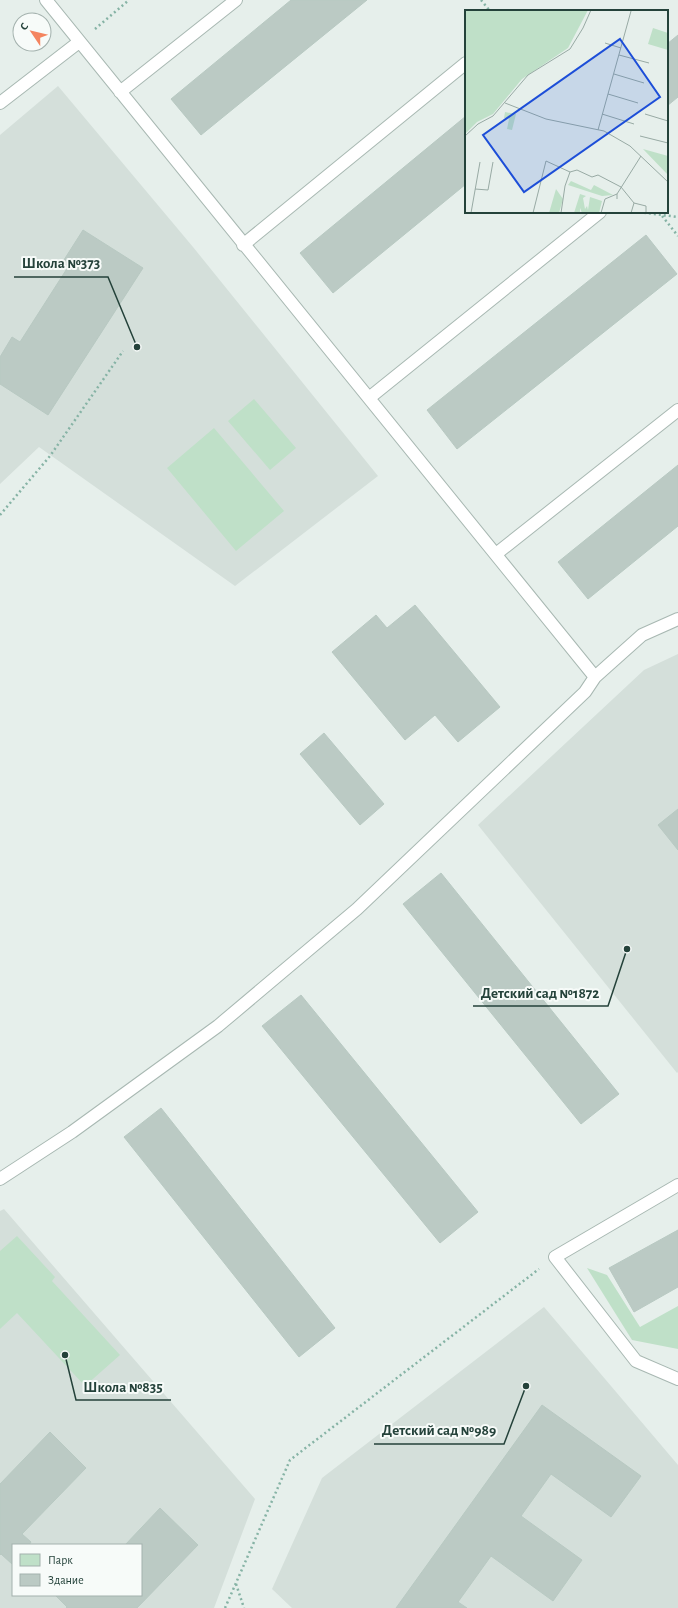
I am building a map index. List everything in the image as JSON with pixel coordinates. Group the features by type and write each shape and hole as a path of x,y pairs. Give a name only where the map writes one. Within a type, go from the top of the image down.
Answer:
{"lane":[{"path":"46,0 243,245 596,677"},
{"path":"120,92 236,0"},
{"path":"0,103 79,42"},
{"path":"243,245 465,64"},
{"path":"368,398 599,213"},
{"path":"496,554 678,410"},
{"path":"0,1179 72,1132 218,1026 357,909 585,692 596,677 642,635 678,619"},
{"path":"678,1185 555,1257 636,1361 678,1379"}],"path":[{"path":"79,42 129,0"},
{"path":"482,0 489,10"},
{"path":"647,213 678,217"},
{"path":"662,215 678,236"},
{"path":"0,515 50,456 123,351"},
{"path":"225,1608 290,1460 555,1257"},
{"path":"236,1584 244,1608"}],"shaded area":[{"path":"58,86 193,247 378,476 235,586 39,447 0,484 0,135"},
{"path":"678,654 677,1073 478,825 644,670"},
{"path":"4,1209 255,1499 214,1608 0,1608 0,1211"},
{"path":"544,1307 678,1465 678,1608 292,1608 272,1589 322,1478"}],"green space":[{"path":"254,399 296,448 270,470 228,421"},
{"path":"214,428 284,511 236,551 167,468"},
{"path":"17,1236 55,1277 52,1281 120,1355 85,1386 17,1313 0,1329 0,1251"},
{"path":"587,1268 607,1275 640,1327 678,1306 678,1349 632,1340"}],"building":[{"path":"291,0 367,0 201,135 171,99"},
{"path":"678,35 678,97 668,105 668,43"},
{"path":"465,117 465,185 333,293 300,253"},
{"path":"83,230 143,268 48,415 0,384 0,357 12,337 20,342 68,267 62,263"},
{"path":"646,235 677,274 457,449 427,410"},
{"path":"678,465 678,526 588,599 558,562"},
{"path":"415,605 500,707 458,742 435,715 405,740 332,652 376,615 387,628"},
{"path":"324,733 384,804 360,825 300,754"},
{"path":"678,809 678,850 658,825"},
{"path":"441,873 619,1094 581,1124 403,904"},
{"path":"301,995 478,1212 440,1243 262,1026"},
{"path":"161,1108 335,1328 299,1357 124,1137"},
{"path":"678,1230 678,1287 634,1312 609,1268"},
{"path":"542,1405 641,1476 611,1517 551,1474 521,1516 582,1560 553,1601 491,1556 458,1602 467,1608 396,1608"},
{"path":"50,1432 86,1468 22,1534 31,1542 30,1544 12,1544 12,1564 1,1554 0,1555 0,1484"},
{"path":"160,1508 198,1545 137,1608 66,1608 67,1607 56,1596 142,1596 142,1544 126,1544"}],"place":[{"name":"Школа №373","path":"137,347"},
{"name":"Детский сад №1872","path":"627,949"},
{"name":"Школа №835","path":"65,1355"},
{"name":"Детский сад №989","path":"526,1386"}]}
